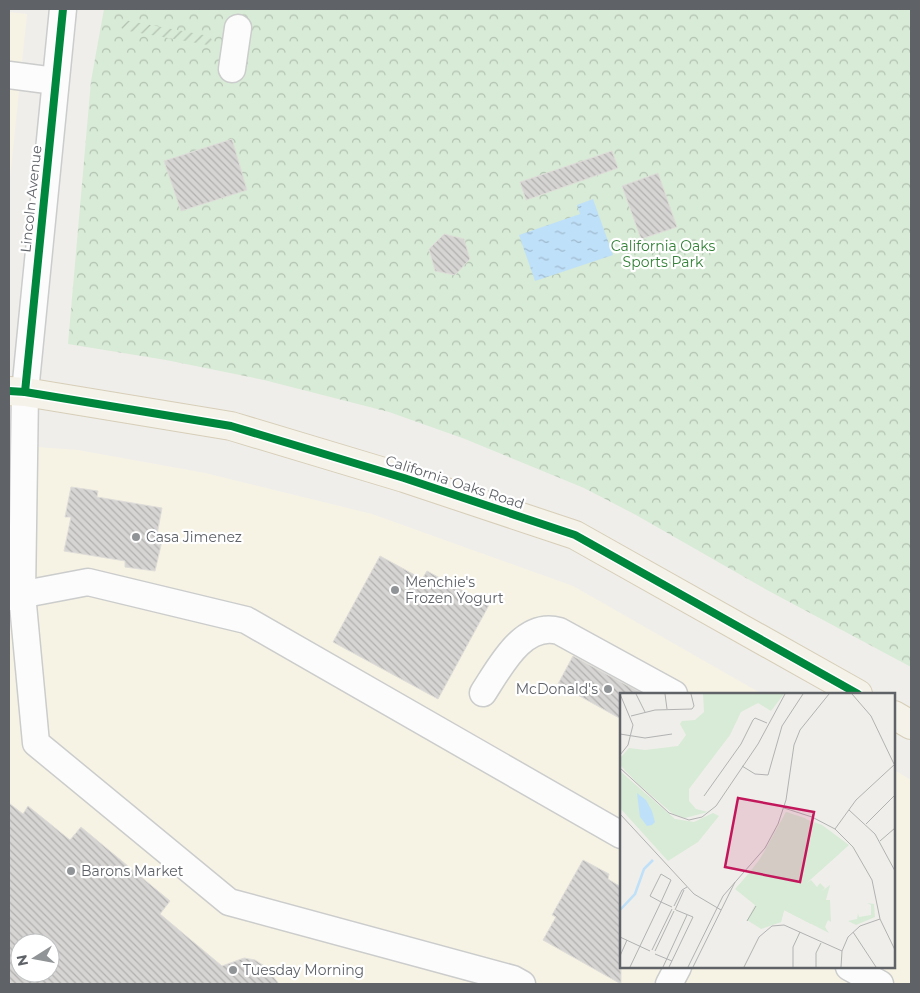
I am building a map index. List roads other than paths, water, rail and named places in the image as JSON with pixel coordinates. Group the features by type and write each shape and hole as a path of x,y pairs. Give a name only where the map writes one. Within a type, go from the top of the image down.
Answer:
{"main road":[{"name":"California Oaks Road","path":"17,391 231,426 404,478 575,535 829,687 854,693"},
{"path":"895,716 911,725"}],"street":[{"name":"Lincoln Avenue","path":"63,9 17,391 16,596 36,744 229,902 505,977 522,984"},
{"path":"232,69 238,28"},
{"path":"9,75 55,81"},
{"path":"16,596 88,582 246,620 620,834"},
{"path":"483,693 518,643 539,631 551,628 560,631 672,693"},
{"path":"668,984 677,968"},
{"path":"851,968 880,984"}],"water":[{"path":"593,199 613,255 535,281 519,235 580,214 577,205"}],"place":[{"name":"Casa Jimenez","path":"136,537"},
{"name":"Menchie's Frozen Yogurt","path":"395,590"},
{"name":"McDonald's","path":"608,689"},
{"name":"Barons Market","path":"71,871"},
{"name":"Tuesday Morning","path":"233,970"}],"park label":[{"name":"California Oaks Sports Park","path":"663,254"}]}
